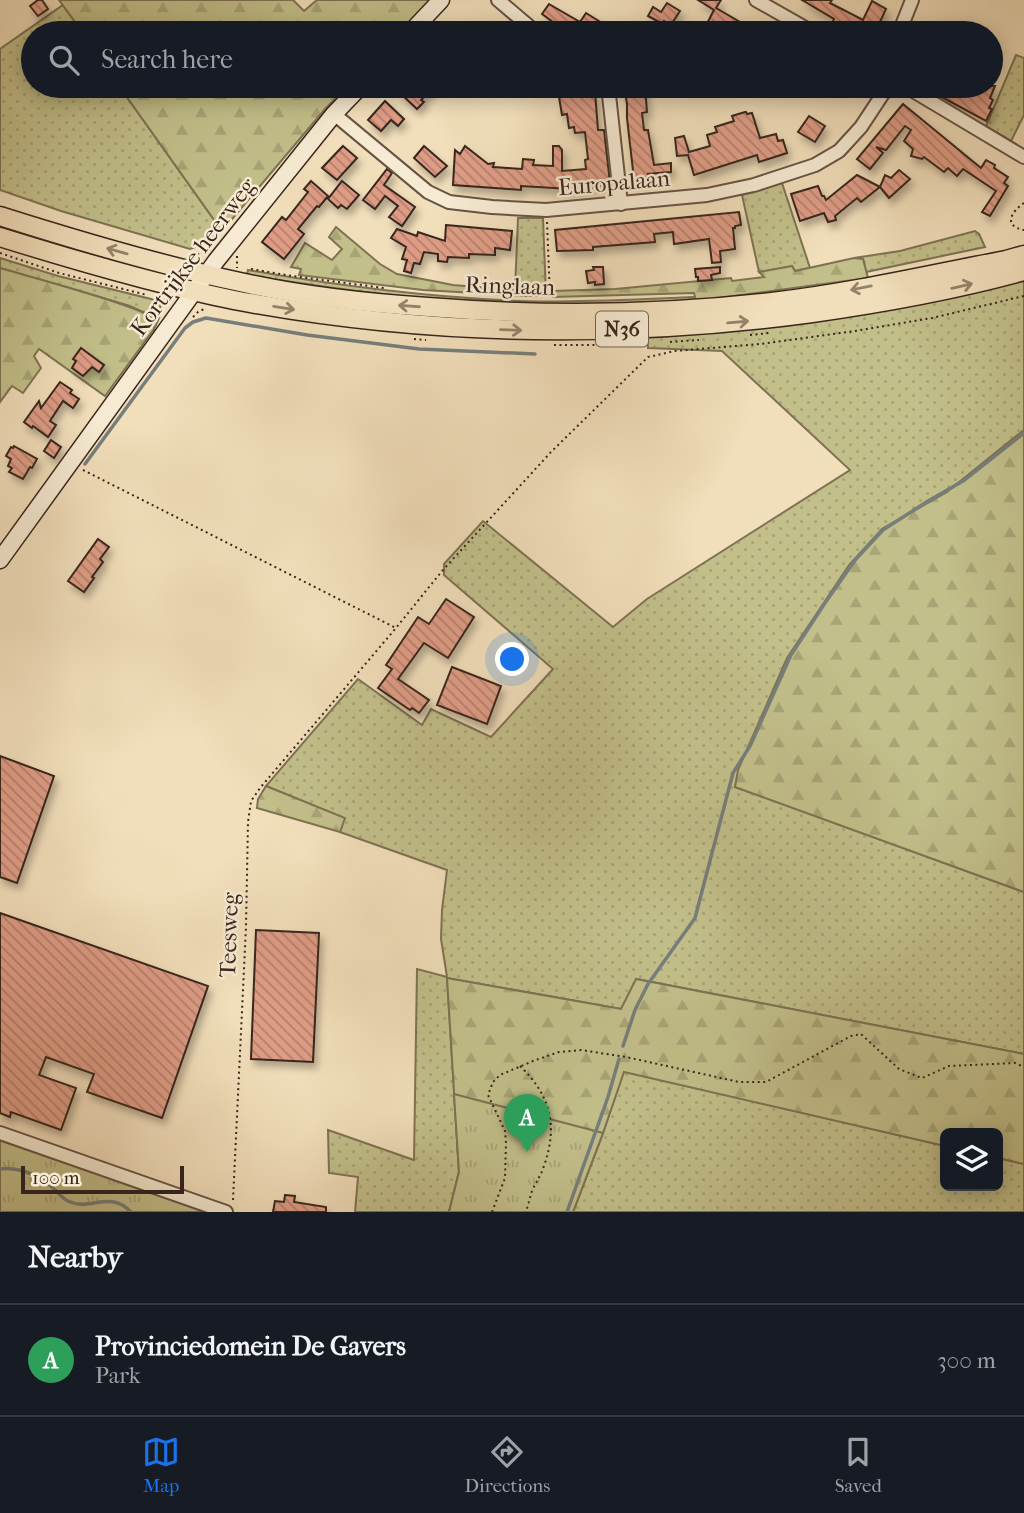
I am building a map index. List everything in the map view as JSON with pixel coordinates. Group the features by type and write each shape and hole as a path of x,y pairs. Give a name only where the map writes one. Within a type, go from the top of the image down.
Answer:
{"main road":[{"name":"Ringlaan","path":"0,216 206,274 292,292 371,303 477,311 638,312 772,302 844,291 1024,255"},
{"name":"Ringlaan","path":"0,237 153,282 236,300 421,325 510,330 585,331 757,320 928,294 1024,271"}],"street":[{"path":"421,21 441,0"},
{"path":"498,0 523,21"},
{"path":"756,0 793,21"},
{"path":"904,21 912,0"},
{"name":"Kortrijkse heerweg","path":"0,560 206,274 349,98"},
{"path":"609,98 621,204"},
{"name":"Europalaan","path":"334,114 428,192 449,202 546,210 707,195 754,185 816,165 839,151 861,127 880,98"},
{"path":"925,98 1024,157"},
{"path":"0,1133 226,1212"}],"path":[{"path":"1024,203 1014,210 1011,218 1014,226 1024,230"},
{"path":"546,210 550,298"},
{"path":"0,253 109,287 154,297"},
{"path":"238,266 390,289"},
{"path":"70,463 396,628 442,571 551,452 648,357 675,351 760,344 855,331 932,318 1024,296"},
{"path":"190,320 209,307"},
{"name":"Teesweg","path":"233,1198 251,801 396,628"},
{"path":"492,1212 505,1178 506,1143 505,1130 488,1095 493,1082 500,1075 559,1052 581,1050 739,1082 766,1082 851,1036 861,1034 899,1069 922,1078 950,1066 1015,1063 1024,1067"},
{"path":"520,1066 545,1099 552,1127 550,1148 526,1212"}],"green space":[{"path":"59,0 293,0 304,11 317,0 433,0 412,21 74,21"},
{"path":"63,5 74,21 40,21"},
{"path":"21,34 21,98 128,98 222,231 209,242 190,249 0,190 0,49"},
{"path":"1016,55 1024,58 1024,115 1011,141 986,126 998,98 1003,98 1003,86"},
{"path":"128,98 336,98 325,109 222,231"},
{"path":"782,183 810,268 795,271 792,266 759,272 742,195"},
{"path":"518,218 543,218 546,296 525,296 524,291 515,290"},
{"path":"336,227 380,264 397,274 453,285 525,291 525,296 423,290 299,275 301,269 291,267 305,243 332,260 342,249 329,237"},
{"path":"975,231 985,247 866,272 863,259 854,258 900,251"},
{"path":"0,258 159,302 159,319 154,329 149,317 130,306 0,268"},
{"path":"854,258 863,259 868,278 696,301 694,293 553,297 552,291 615,289 731,278 732,281 764,277 759,272 792,266 795,271"},
{"path":"0,268 127,306 152,318 154,329 105,396 39,349 34,356 41,368 23,393 12,386 0,402"},
{"path":"248,270 451,297 563,302 695,297 696,301 555,304 443,300 359,292 247,275"},
{"path":"1024,277 1024,430 947,492 882,529 735,787 1024,892 1024,1054 637,979 621,1009 447,978 459,1172 449,1212 355,1212 358,1177 329,1173 328,1130 414,1160 417,969 447,977 441,939 447,870 340,832 344,818 266,786 358,679 422,725 431,709 491,737 553,669 444,575 444,564 483,521 613,627 647,599 850,470 722,351 648,348 647,334"},
{"path":"1024,430 1024,892 735,787 738,770 787,658 849,565 882,529 947,492"},
{"path":"266,786 345,818 340,832 257,808 258,799"},
{"path":"447,978 621,1009 636,979 1024,1054 1024,1164 1003,1159 1003,1128 940,1128 940,1145 624,1072 573,1212 449,1212 459,1172"},
{"path":"624,1071 940,1145 940,1191 1003,1191 1003,1159 1024,1164 1024,1212 573,1212"},
{"path":"454,1094 603,1133 573,1212 449,1212 459,1172"},
{"path":"0,1139 209,1212 0,1212"}],"building":[{"path":"42,0 48,9 38,16 30,6"},
{"path":"698,0 721,0 716,8 738,21 708,21 714,10"},
{"path":"802,0 832,0 830,3 863,20 872,1 886,9 880,21 833,21 834,19"},
{"path":"667,3 680,11 673,21 657,21 648,16 653,7 661,12"},
{"path":"549,4 578,21 552,21 542,14"},
{"path":"586,13 599,21 581,21"},
{"path":"405,98 423,98 421,100 424,102 417,109"},
{"path":"559,98 595,98 598,130 604,130 610,183 571,189 521,186 521,190 453,185 455,150 460,154 465,146 488,164 494,163 493,167 522,169 523,159 534,160 533,165 553,166 553,146 559,146 562,150 562,171 586,169 585,160 588,159 585,132 575,133 574,127 569,128 567,114 562,115"},
{"path":"626,98 646,98 647,112 642,113 644,130 648,130 654,165 671,163 671,172 648,174 649,177 634,179"},
{"path":"944,98 990,98 993,100 989,108 992,109 986,121"},
{"path":"385,101 404,119 398,126 391,120 381,131 368,120"},
{"path":"903,104 981,168 986,160 1008,177 1004,183 1008,186 990,216 982,212 996,191 963,169 957,176 948,168 944,172 924,157 922,159 911,156 913,149 904,141 911,130 905,126 886,150 876,147 883,153 870,169 857,159"},
{"path":"752,113 760,138 776,134 778,141 783,140 787,153 759,162 757,155 694,175 688,155 677,156 675,138 684,136 689,152 710,146 707,135 717,132 715,127 734,121 732,116"},
{"path":"809,116 825,126 815,142 798,132"},
{"path":"343,146 357,158 337,180 322,168"},
{"path":"424,146 447,166 435,177 414,158"},
{"path":"387,169 392,173 384,185 415,207 402,226 389,217 398,206 385,196 375,209 363,200"},
{"path":"899,170 910,179 889,198 880,187 885,175 891,178"},
{"path":"857,175 880,187 861,202 857,198 835,216 836,220 828,222 824,213 800,221 791,194 818,186 826,200"},
{"path":"311,181 328,196 298,229 304,234 284,259 262,242 282,217 286,220 308,192 304,189"},
{"path":"342,181 359,195 347,209 341,205 338,208 328,199"},
{"path":"739,212 741,225 733,228 735,249 720,251 721,262 712,263 709,239 674,244 673,232 654,234 655,242 593,247 593,250 557,251 555,230"},
{"path":"446,225 512,231 510,250 495,248 495,255 469,254 469,258 448,257 447,262 438,261 438,254 424,252 420,264 414,263 411,273 404,271 407,260 402,259 406,247 391,238 397,229 417,236 418,232 445,241"},
{"path":"593,267 603,267 604,284 588,283 586,271 594,270"},
{"path":"720,267 720,273 711,275 712,280 698,281 695,269"},
{"path":"81,348 104,365 99,372 92,367 83,376 72,368 76,361 73,359"},
{"path":"60,382 79,399 73,408 63,401 50,421 56,425 48,437 24,422 39,401 41,408"},
{"path":"51,440 61,447 54,458 44,451"},
{"path":"14,446 37,459 23,479 9,472 12,468 8,466 11,459 6,456"},
{"path":"98,539 109,547 84,592 68,581"},
{"path":"446,599 474,617 448,658 424,643 398,679 429,700 419,713 412,708 410,710 378,688 392,669 386,665 418,617 429,624"},
{"path":"452,667 501,686 487,724 437,705"},
{"path":"0,756 54,776 17,883 0,877"},
{"path":"0,913 208,986 162,1118 87,1092 94,1074 46,1057 39,1075 76,1088 61,1130 11,1112 10,1117 0,1113"},
{"path":"256,930 319,933 313,1062 251,1059"},
{"path":"285,1195 295,1196 294,1202 326,1207 326,1212 273,1212 275,1201 284,1202"}],"waterway":[{"path":"85,464 185,328 206,318 307,335 419,349 535,354"},
{"path":"623,1046 635,1010 648,984 695,918 733,773 750,746 791,655 825,603 856,559 883,530 963,481 1024,433"},
{"path":"567,1212 619,1059"},
{"path":"0,1169 18,1170 36,1176 62,1197 76,1204 115,1202 131,1212"}],"place":[{"name":"Provinciedomein De Gavers","path":"527,1152"}]}
